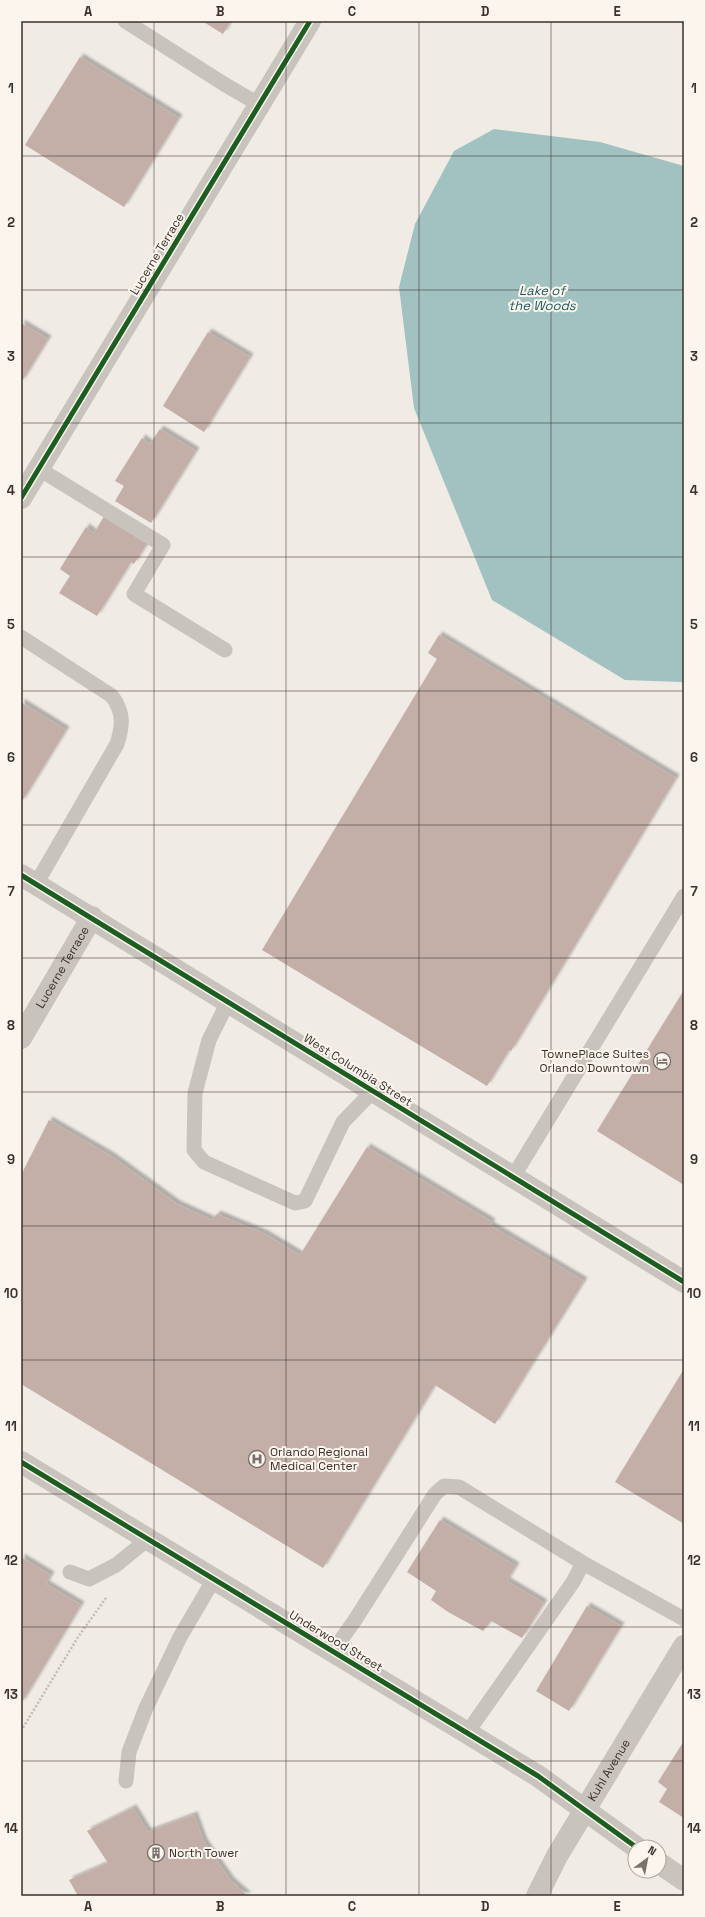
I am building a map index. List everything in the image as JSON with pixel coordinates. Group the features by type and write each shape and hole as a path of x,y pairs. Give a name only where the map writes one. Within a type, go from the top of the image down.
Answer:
{"street":[{"name":"Lucerne Terrace","path":"21,498 310,21"},
{"name":"West Columbia Street","path":"29,880 92,917 684,1282"},
{"name":"Lucerne Terrace","path":"21,1038 92,917"},
{"name":"Underwood Street","path":"21,1462 538,1776 627,1840"},
{"name":"Kuhl Avenue","path":"537,1896 557,1856 684,1646"},
{"path":"667,1868 684,1880"}],"lane":[{"path":"125,21 260,105"},
{"path":"38,469 163,545 134,594 225,650"},
{"path":"21,637 112,696 119,706 123,719 122,730 117,744 29,880"},
{"path":"512,1177 684,896"},
{"path":"228,1002 209,1040 195,1093 194,1150 204,1162 295,1203 305,1201 343,1122 373,1091"},
{"path":"333,1651 355,1620 435,1494 444,1486 459,1487 583,1563 684,1619"},
{"path":"70,1572 89,1579 116,1565 148,1539"},
{"path":"467,1733 568,1588 583,1563"},
{"path":"126,1781 129,1752 146,1708 176,1644 214,1579"}],"path":[{"path":"21,1731 78,1637 100,1609 108,1596"}],"water":[{"name":"Lake of the Woods","path":"494,129 600,142 684,166 684,683 625,680 492,600 414,408 399,287 415,224 454,151"}],"building":[{"path":"202,21 231,21 223,34"},
{"path":"80,57 179,118 124,207 25,145"},
{"path":"21,323 48,339 21,383"},
{"path":"208,332 250,357 204,432 163,406"},
{"path":"160,429 196,451 151,523 115,501 124,486 115,481 142,438 150,444"},
{"path":"105,515 148,542 134,564 131,562 97,616 59,593 70,576 60,569 86,527 94,533"},
{"path":"439,635 676,778 511,1051 509,1050 487,1086 262,950 437,659 428,653"},
{"path":"21,702 66,730 21,803"},
{"name":"TownePlace Suites Orlando Downtown","path":"684,990 684,1185 597,1131"},
{"path":"49,1120 111,1156 177,1204 212,1220 217,1214 265,1234 300,1255 367,1147 492,1222 490,1225 584,1281 495,1424 435,1385 323,1568 21,1384 21,1175"},
{"path":"684,1369 684,1524 615,1482"},
{"path":"440,1520 516,1566 507,1581 544,1603 522,1638 491,1621 483,1631 448,1612 431,1600 436,1591 407,1572"},
{"path":"21,1557 51,1575 46,1584 81,1605 21,1704"},
{"path":"587,1606 621,1626 569,1711 536,1691"},
{"path":"684,1741 684,1818 659,1802 667,1789 658,1782"},
{"name":"North Tower","path":"133,1808 148,1832 194,1815 204,1842 231,1881 248,1896 78,1896 69,1880 108,1863 87,1831"}],"cycle path":[{"path":"21,498 310,21"},
{"path":"21,875 684,1282"},
{"path":"21,1462 538,1776 627,1840"}],"place":[{"name":"TownePlace Suites Orlando Downtown","path":"662,1061"},
{"name":"Orlando Regional Medical Center","path":"257,1459"},
{"name":"North Tower","path":"156,1853"}]}
